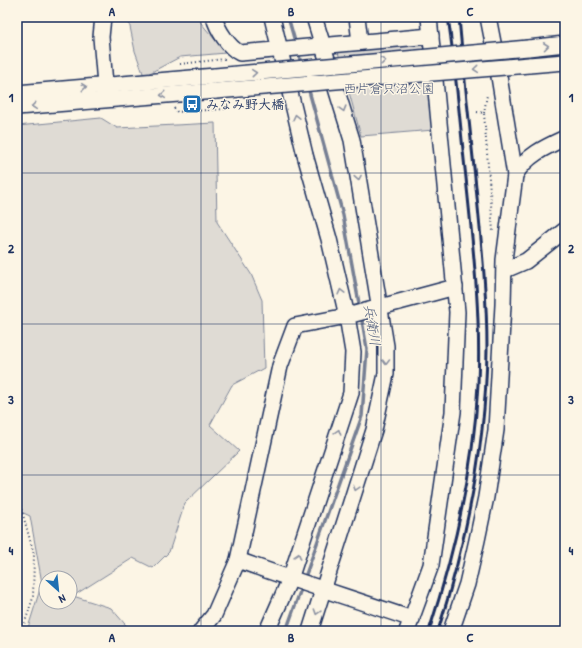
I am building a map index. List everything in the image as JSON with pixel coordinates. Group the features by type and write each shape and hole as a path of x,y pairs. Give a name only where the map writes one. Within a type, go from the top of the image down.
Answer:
{"street":[{"path":"103,17 101,37 106,93"},
{"path":"214,17 218,30 238,52 242,53 431,36"},
{"path":"268,631 292,580 351,393 353,352 350,315 305,155 283,49 272,17"},
{"path":"310,631 321,589 374,430 383,394 386,374 386,346 375,308 352,140 314,17"},
{"path":"357,17 360,42"},
{"path":"238,560 321,589 410,625 431,565 453,412 457,312 429,17"},
{"path":"451,631 471,569 486,497 496,430 505,270 504,260 515,175 488,17"},
{"path":"17,107 106,93 215,83 565,44"},
{"path":"215,83 565,62"},
{"path":"17,93 106,93"},
{"path":"515,175 521,165 530,157 565,138"},
{"path":"505,270 526,261 565,230"},
{"path":"201,631 214,615 238,560 280,366 295,326 350,315 455,287"}],"path":[{"path":"172,106 177,112 225,108 228,102"},
{"path":"485,104 484,113 493,232"},
{"path":"477,112 484,113"},
{"path":"17,494 34,554 33,598 22,631"}],"green space":[{"path":"128,17 199,17 201,23 226,53 180,57 144,76 135,51"},
{"name":"西片倉只沼公園","path":"421,45 424,48 434,130 361,136 338,52"},
{"path":"101,118 117,128 215,123 217,222 251,274 262,300 264,368 232,385 210,425 239,451 185,503 169,552 153,568 133,558 78,593 78,570 40,570 30,516 17,510 17,126"},
{"path":"38,596 38,610 78,610 78,598 111,608 131,631 27,631"}],"waterway":[{"name":"兵衛川","path":"288,17 296,45"},
{"name":"兵衛川","path":"298,51 301,64"},
{"name":"兵衛川","path":"308,87 343,215 360,309"},
{"name":"兵衛川","path":"304,580 362,416 367,349 361,315"},
{"name":"兵衛川","path":"286,631 302,586"}],"railway":[{"path":"429,631 455,540 468,478 476,415 479,358 474,255 456,78 448,17"},
{"path":"438,631 458,562 473,492 479,457 486,385 487,330 484,273 459,17"}],"place":[{"name":"みなみ野大橋","path":"192,104"}]}
